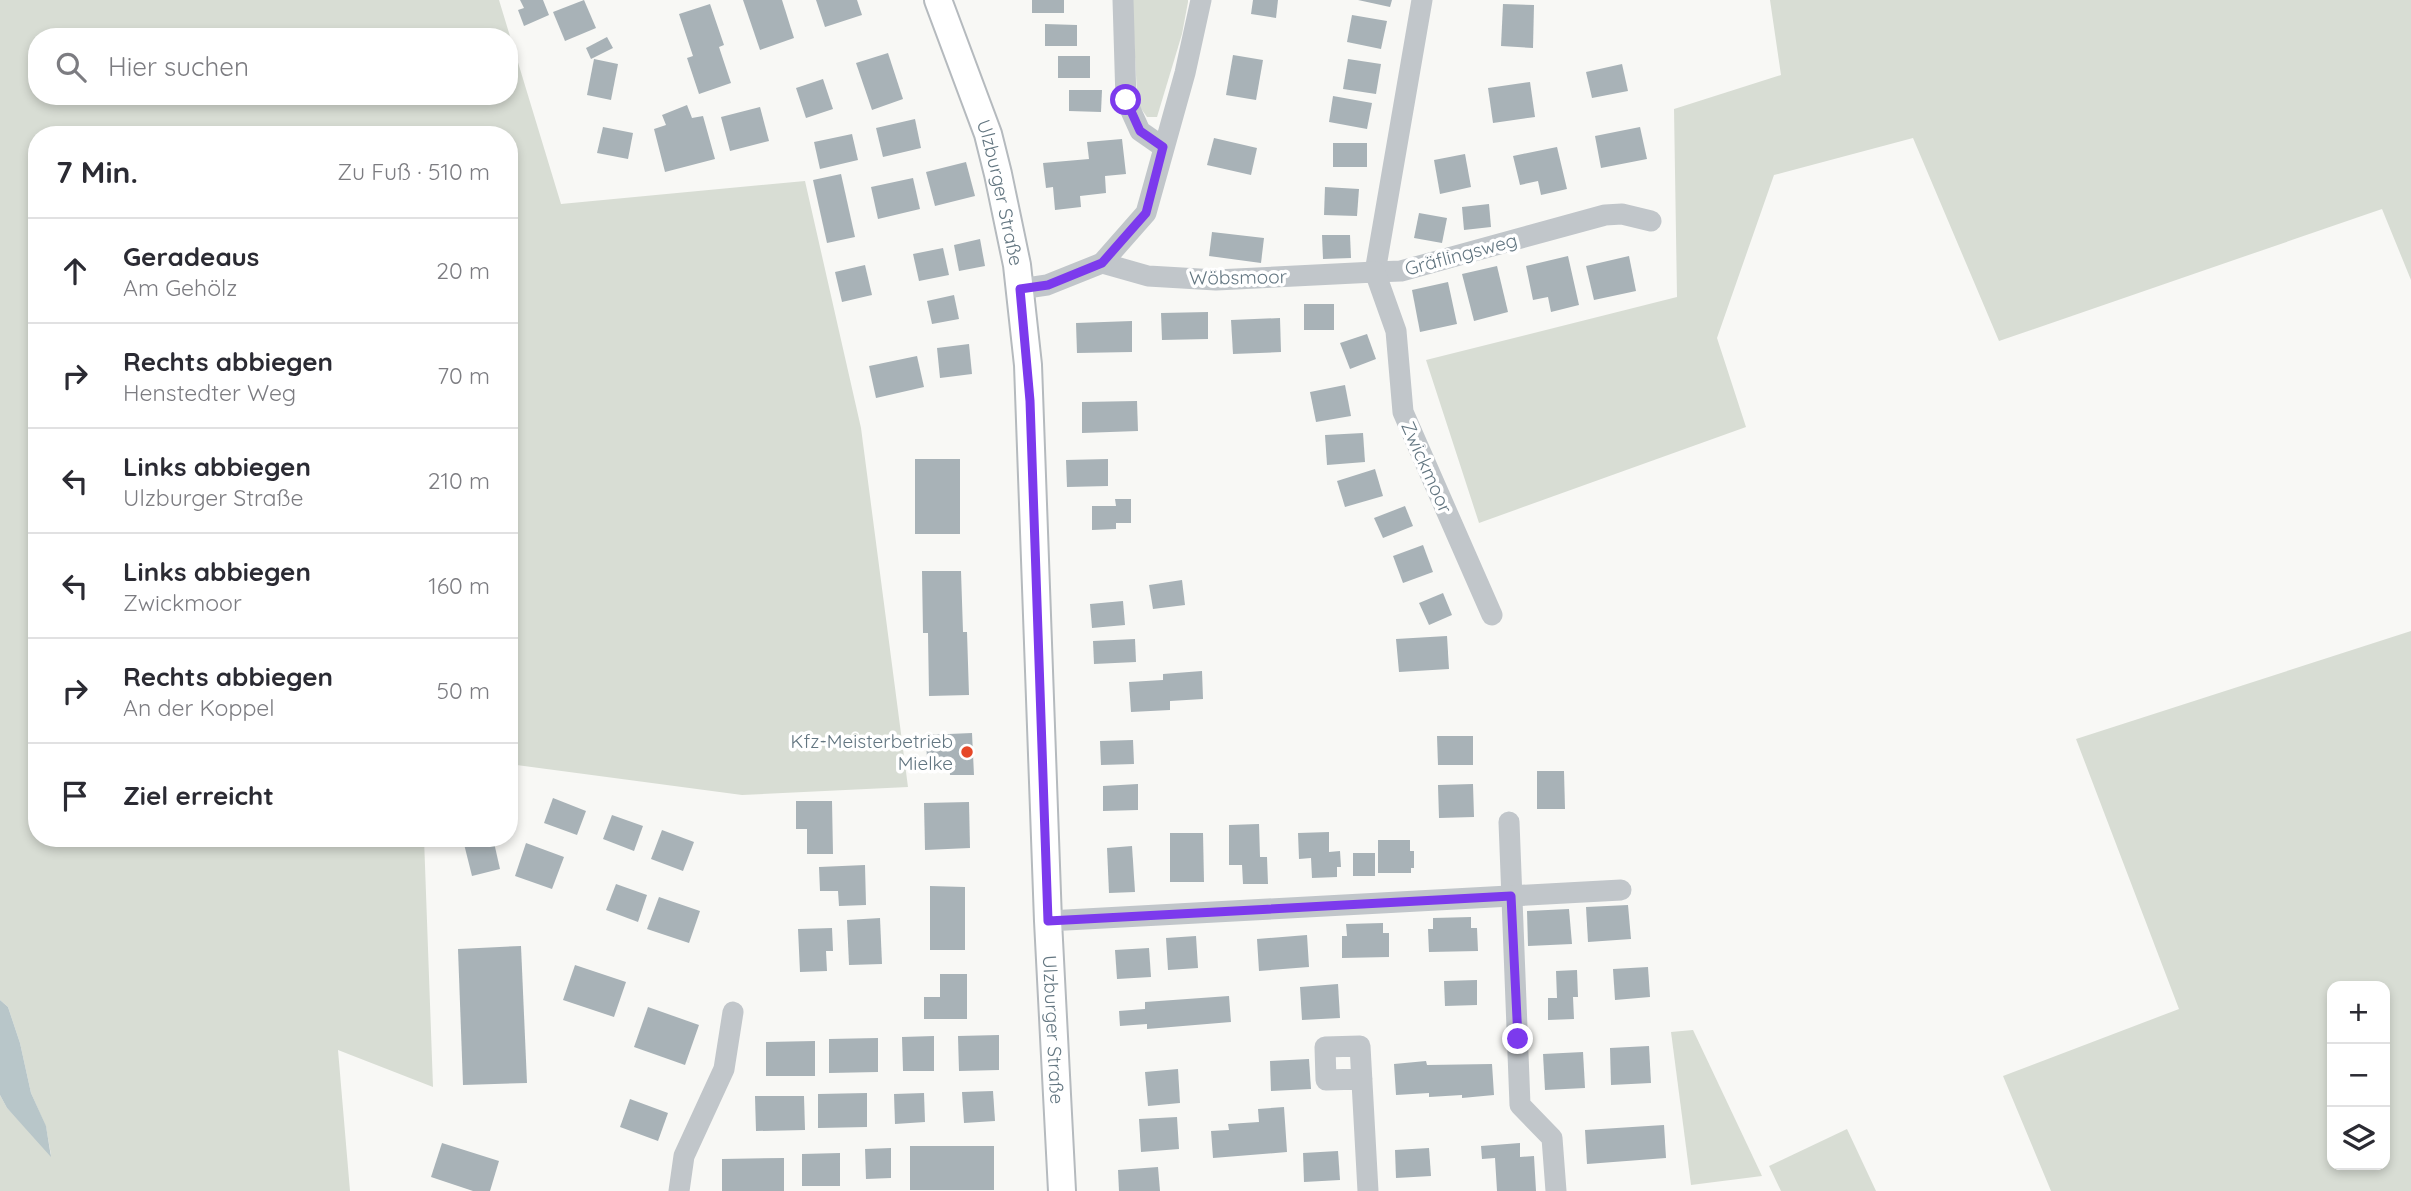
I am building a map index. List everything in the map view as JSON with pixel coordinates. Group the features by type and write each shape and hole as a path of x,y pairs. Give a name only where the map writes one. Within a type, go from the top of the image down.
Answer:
{"main road":[{"name":"Ulzburger Straße","path":"938,0 988,134 1012,236 1020,289 1030,401 1048,921 1062,1191"}],"street":[{"path":"1123,0 1126,100 1140,131 1163,147"},
{"path":"1020,289 1048,285 1102,263 1146,213 1185,72 1201,0"},
{"name":"Gräflingsweg","path":"1422,0 1375,272 1401,271 1605,215 1622,214 1651,221"},
{"name":"Wöbsmoor","path":"1102,263 1147,276 1216,280 1375,272"},
{"name":"Zwickmoor","path":"1375,272 1396,331 1403,412 1492,615"},
{"path":"1509,822 1520,1105 1552,1138 1556,1191"},
{"path":"1048,921 1621,890"},
{"path":"679,1191 684,1156 724,1069 733,1012"},
{"path":"1362,1079 1368,1191"}],"shaded area":[{"path":"0,0 499,0 508,28 28,28 28,105 518,105 518,63 561,204 805,181 861,428 908,787 742,795 518,765 518,126 28,126 28,847 424,847 433,1087 338,1050 350,1191 0,1191 0,1095 7,1108 51,1155 46,1127 31,1093 20,1043 8,1007 0,1000"},
{"path":"1132,0 1188,0 1182,34 1157,117 1147,117 1140,107 1137,94"},
{"path":"1770,0 2411,0 2411,280 2382,209 1999,341 1913,138 1774,175 1717,338 1746,427 1479,523 1426,360 1677,297 1674,109 1781,75"},
{"path":"2411,631 2411,1191 2051,1191 2003,1076 2179,1009 2076,739"},
{"path":"0,1000 8,1007 20,1043 31,1093 46,1126 51,1157 7,1108 0,1095"},
{"path":"1693,1030 1762,1176 1691,1185 1671,1032"},
{"path":"1847,1129 1876,1191 1781,1191 1769,1166"}],"building":[{"path":"520,0 543,0 549,15 524,26 518,10 524,8"},
{"path":"584,0 596,28 565,41 553,12"},
{"path":"743,0 782,0 794,38 760,50"},
{"path":"816,0 857,0 862,15 825,27"},
{"path":"1032,0 1064,0 1064,13 1032,13"},
{"path":"1253,0 1278,0 1276,18 1251,14"},
{"path":"1358,0 1392,0 1390,7"},
{"path":"710,4 724,45 719,47 731,83 699,94 687,58 693,56 679,14"},
{"path":"1503,4 1534,5 1533,48 1501,46"},
{"path":"1352,15 1387,21 1381,49 1347,42"},
{"path":"1045,24 1077,25 1077,46 1045,46"},
{"path":"607,37 613,48 591,59 586,48"},
{"path":"888,53 903,99 872,110 856,63"},
{"path":"1233,55 1263,60 1256,100 1226,95"},
{"path":"1058,56 1090,56 1090,78 1058,78"},
{"path":"594,59 618,64 611,100 587,95"},
{"path":"1348,59 1381,64 1376,94 1343,89"},
{"path":"1622,64 1628,91 1592,98 1586,72"},
{"path":"823,79 833,109 806,118 796,88"},
{"path":"1530,82 1535,117 1493,123 1488,88"},
{"path":"1069,90 1102,90 1101,112 1069,111"},
{"path":"1333,96 1372,103 1367,129 1329,122"},
{"path":"687,105 692,118 703,116 715,159 665,172 654,129 666,125 662,115"},
{"path":"760,107 769,141 730,151 721,117"},
{"path":"915,119 921,148 883,157 876,128"},
{"path":"603,127 633,133 628,159 597,153"},
{"path":"1640,127 1647,159 1601,168 1595,136"},
{"path":"852,134 858,160 820,169 814,142"},
{"path":"1214,138 1257,148 1251,175 1207,165"},
{"path":"1122,139 1126,174 1105,176 1106,193 1080,196 1081,207 1055,210 1053,187 1046,188 1043,163 1089,159 1087,142"},
{"path":"1333,143 1367,143 1367,167 1333,167"},
{"path":"1557,147 1567,189 1541,195 1538,181 1520,185 1513,156"},
{"path":"1465,154 1471,187 1440,194 1434,160"},
{"path":"966,162 975,196 935,206 926,172"},
{"path":"841,174 855,237 827,243 813,180"},
{"path":"913,178 920,209 878,219 871,187"},
{"path":"1325,187 1359,189 1357,216 1324,215"},
{"path":"1489,204 1491,227 1464,230 1462,207"},
{"path":"1419,213 1447,218 1442,243 1414,238"},
{"path":"1212,232 1264,238 1261,263 1209,256"},
{"path":"1322,235 1350,235 1351,258 1323,259"},
{"path":"980,239 985,266 959,271 954,245"},
{"path":"943,248 949,275 919,281 913,254"},
{"path":"1568,256 1579,305 1551,312 1548,297 1533,300 1526,266"},
{"path":"1629,256 1636,291 1594,300 1586,266"},
{"path":"865,265 872,295 842,302 835,272"},
{"path":"1497,266 1508,312 1474,321 1462,274"},
{"path":"1448,282 1457,324 1420,332 1412,290"},
{"path":"954,295 959,319 932,324 927,301"},
{"path":"1304,304 1334,304 1334,330 1304,330"},
{"path":"1208,312 1208,339 1162,340 1161,313"},
{"path":"1280,318 1281,352 1233,354 1231,320"},
{"path":"1132,321 1132,352 1077,353 1076,323"},
{"path":"1367,334 1376,359 1350,369 1340,343"},
{"path":"969,344 972,374 940,378 937,348"},
{"path":"917,356 924,387 876,398 869,366"},
{"path":"1345,385 1351,416 1316,422 1310,392"},
{"path":"1137,401 1138,431 1082,433 1082,402"},
{"path":"1363,433 1365,462 1327,465 1325,435"},
{"path":"915,459 960,459 960,534 915,534"},
{"path":"1108,459 1108,486 1067,487 1066,460"},
{"path":"1375,469 1383,496 1345,507 1337,481"},
{"path":"1115,499 1131,499 1131,523 1116,523 1116,529 1092,530 1092,506 1116,506"},
{"path":"1405,506 1413,526 1383,538 1374,518"},
{"path":"1423,545 1433,572 1403,583 1393,556"},
{"path":"922,571 961,571 969,695 929,696 928,633 923,633"},
{"path":"1182,580 1185,605 1153,609 1149,585"},
{"path":"1443,593 1452,615 1429,625 1419,603"},
{"path":"1123,601 1125,625 1092,628 1090,604"},
{"path":"1447,636 1449,669 1399,672 1396,639"},
{"path":"1135,639 1136,662 1094,664 1093,641"},
{"path":"1202,671 1203,699 1170,701 1170,710 1131,712 1129,682 1163,680 1163,674"},
{"path":"972,733 974,775 950,775 949,760 927,761 926,735"},
{"path":"1437,736 1473,736 1473,765 1438,765"},
{"path":"1133,740 1134,764 1101,765 1100,741"},
{"path":"1537,771 1564,771 1565,809 1537,809"},
{"path":"1138,784 1138,810 1103,811 1103,786"},
{"path":"1473,784 1474,817 1439,818 1438,785"},
{"path":"553,798 586,811 577,835 544,823"},
{"path":"796,801 832,801 833,854 807,854 807,829 796,829"},
{"path":"969,802 970,848 925,850 924,803"},
{"path":"612,815 643,826 634,851 603,839"},
{"path":"1259,824 1260,857 1267,857 1268,884 1243,884 1242,865 1229,865 1229,825"},
{"path":"662,830 694,842 683,871 651,859"},
{"path":"1329,832 1329,852 1340,851 1341,867 1337,867 1337,877 1312,878 1311,858 1299,859 1298,833"},
{"path":"1170,833 1203,833 1204,882 1170,882"},
{"path":"1378,840 1410,840 1410,851 1414,851 1414,868 1411,868 1411,873 1378,873"},
{"path":"526,843 564,857 552,889 515,876"},
{"path":"1132,846 1135,892 1109,893 1107,848"},
{"path":"465,847 495,847 500,869 472,876"},
{"path":"1353,853 1375,853 1375,876 1353,876"},
{"path":"865,865 866,905 839,906 838,891 820,891 819,867"},
{"path":"616,884 647,895 638,922 606,910"},
{"path":"930,886 965,887 965,950 930,950"},
{"path":"659,897 700,911 689,943 647,929"},
{"path":"1628,905 1631,939 1588,942 1586,907"},
{"path":"1569,909 1572,944 1528,946 1527,911"},
{"path":"1471,917 1471,928 1477,928 1478,951 1429,952 1428,929 1433,929 1433,918"},
{"path":"880,918 882,964 849,965 847,920"},
{"path":"1383,923 1383,933 1389,933 1389,957 1342,958 1342,936 1347,936 1346,924"},
{"path":"832,928 833,951 826,951 827,971 800,972 798,929"},
{"path":"1307,935 1309,967 1259,971 1257,939"},
{"path":"1196,936 1198,968 1168,970 1166,938"},
{"path":"521,946 527,1083 463,1085 458,949"},
{"path":"1149,948 1151,977 1117,979 1115,950"},
{"path":"575,965 626,982 614,1017 563,1000"},
{"path":"1648,967 1650,997 1615,1000 1613,969"},
{"path":"1577,970 1578,997 1573,997 1574,1019 1548,1020 1548,998 1557,998 1556,971"},
{"path":"940,974 967,974 967,1019 924,1019 924,997 940,997"},
{"path":"1477,980 1477,1005 1445,1006 1444,981"},
{"path":"1338,984 1340,1018 1302,1020 1300,987"},
{"path":"1229,996 1231,1022 1147,1029 1147,1024 1120,1026 1119,1011 1145,1009 1145,1002"},
{"path":"648,1007 699,1025 685,1065 634,1047"},
{"path":"999,1035 999,1070 959,1071 958,1036"},
{"path":"934,1036 934,1071 903,1071 902,1037"},
{"path":"878,1038 878,1072 829,1073 829,1039"},
{"path":"815,1041 815,1076 766,1076 766,1042"},
{"path":"1649,1046 1651,1083 1611,1085 1610,1048"},
{"path":"1583,1052 1585,1088 1545,1090 1543,1054"},
{"path":"1309,1059 1311,1089 1271,1091 1270,1061"},
{"path":"1426,1061 1427,1065 1492,1064 1494,1095 1462,1098 1462,1095 1429,1097 1429,1093 1396,1095 1394,1064"},
{"path":"1178,1069 1180,1103 1148,1106 1145,1072"},
{"path":"993,1091 995,1121 964,1123 962,1092"},
{"path":"867,1093 867,1127 818,1128 818,1094"},
{"path":"924,1093 925,1122 895,1124 894,1094"},
{"path":"755,1096 804,1096 805,1130 756,1131"},
{"path":"630,1099 668,1113 658,1141 620,1127"},
{"path":"1284,1107 1287,1152 1213,1158 1211,1131 1229,1130 1228,1124 1259,1122 1258,1109"},
{"path":"1177,1117 1179,1149 1141,1152 1139,1119"},
{"path":"1664,1125 1666,1158 1587,1164 1585,1130"},
{"path":"442,1143 499,1161 490,1191 473,1191 431,1177"},
{"path":"1520,1143 1520,1157 1534,1156 1536,1191 1497,1191 1495,1158 1482,1159 1481,1146"},
{"path":"910,1146 994,1146 994,1190 910,1190"},
{"path":"891,1148 891,1178 866,1179 865,1149"},
{"path":"1429,1148 1431,1176 1396,1178 1395,1150"},
{"path":"1338,1151 1340,1180 1304,1182 1303,1153"},
{"path":"840,1153 840,1186 802,1186 802,1154"},
{"path":"784,1158 784,1191 722,1191 722,1159"},
{"path":"1158,1167 1160,1191 1119,1191 1118,1170"}],"place":[{"name":"Kfz-Meisterbetrieb Mielke","path":"967,752"}],"route":[{"path":"1126,100 1140,131 1163,147 1146,213 1102,263 1048,285 1020,289 1030,401 1048,921 1511,896 1518,1039"}]}
